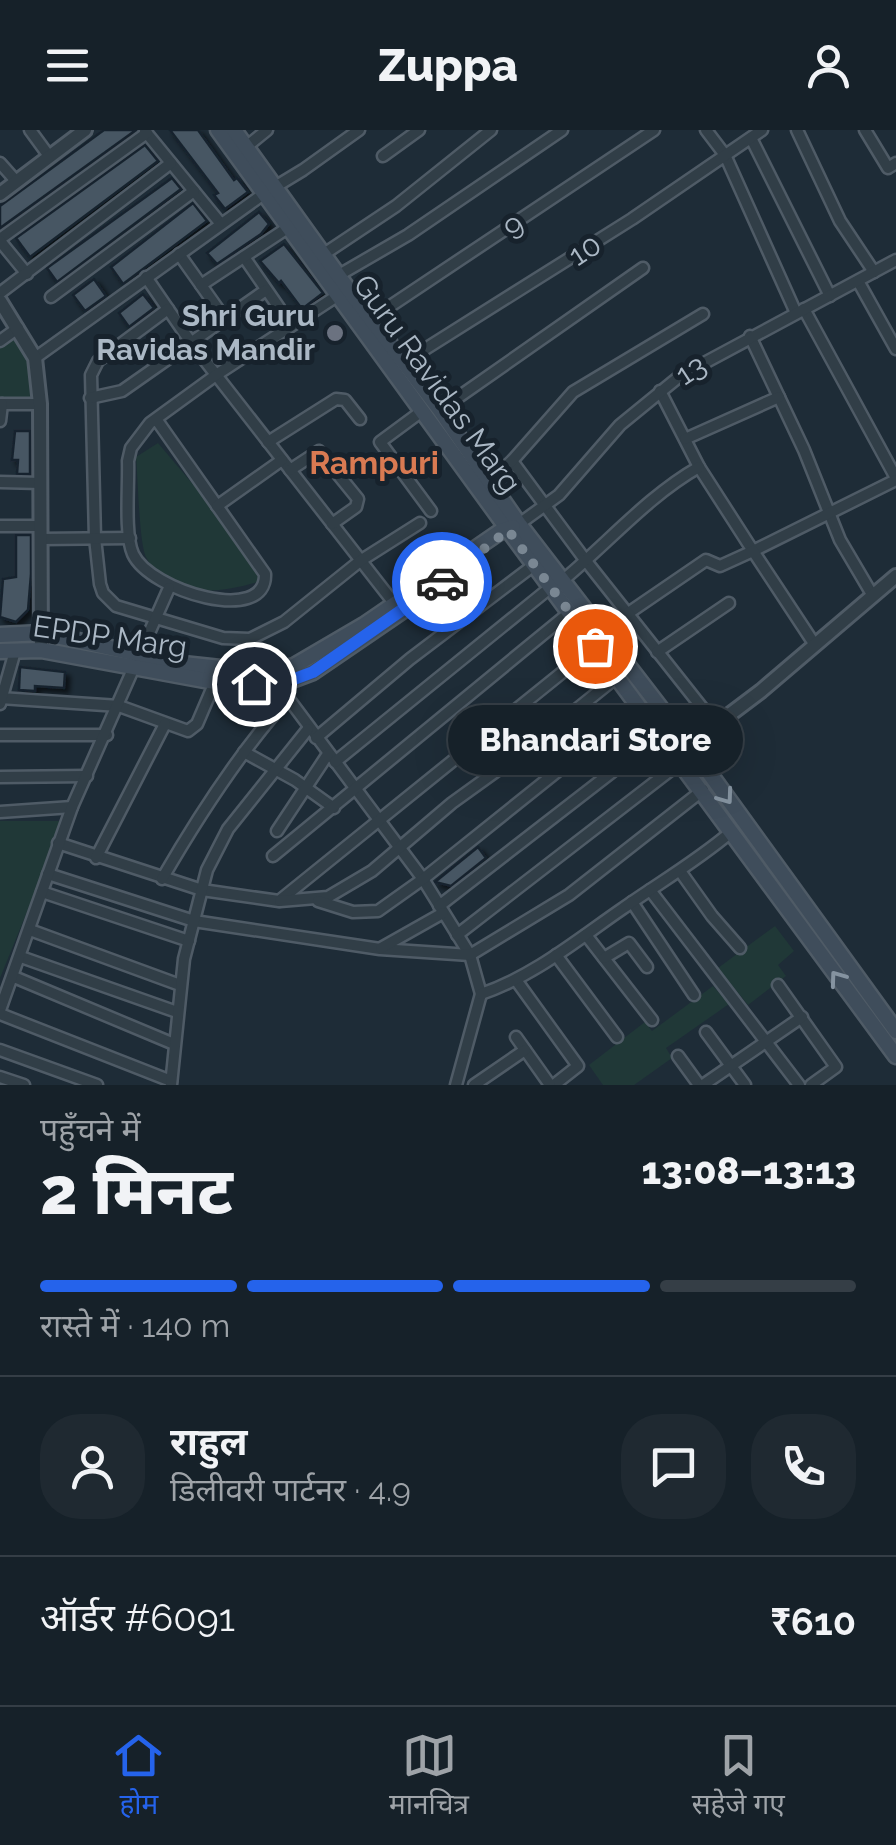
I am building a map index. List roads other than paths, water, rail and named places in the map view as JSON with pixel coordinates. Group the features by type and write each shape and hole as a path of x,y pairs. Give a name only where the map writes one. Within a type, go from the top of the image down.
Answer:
{"main road":[{"name":"Guru Ravidas Marg","path":"218,130 324,254 339,275 344,292 422,411 896,1031"},
{"name":"Guru Ravidas Marg","path":"234,130 289,227 371,318 440,410 490,481 534,565 556,584 570,613 638,706 682,754 731,832 896,1056"},
{"name":"EPDP Marg","path":"0,635 42,633 216,682 269,680 313,672 500,530 514,527"},
{"name":"EPDP Marg","path":"8,651 41,650 183,664 269,680"}],"street":[{"path":"30,130 49,156"},
{"path":"0,194 85,130"},
{"path":"246,147 267,130"},
{"path":"35,358 359,130"},
{"path":"383,156 420,130"},
{"path":"324,254 396,206 491,130"},
{"path":"339,275 408,235 562,130"},
{"name":"9","path":"371,318 654,130"},
{"path":"627,614 706,560 720,566 896,479 800,311 725,155 706,130"},
{"name":"10","path":"403,363 532,284 762,130"},
{"path":"796,130 840,221 874,272"},
{"path":"865,130 888,168 896,164"},
{"path":"27,274 0,240 146,131 221,224"},
{"path":"752,138 830,296"},
{"path":"0,163 16,182"},
{"path":"0,293 171,163"},
{"path":"50,297 194,192"},
{"path":"202,285 289,227"},
{"path":"179,254 225,319"},
{"path":"244,257 291,325"},
{"name":"13","path":"514,527 547,506 620,426 691,368 896,260"},
{"path":"440,410 643,268"},
{"path":"146,277 192,344 398,608"},
{"path":"858,281 896,348"},
{"path":"90,398 122,391 266,290"},
{"path":"156,419 260,566 265,584 260,592 241,600 170,588 140,564 130,538 129,454 142,431 156,419 216,374 344,292"},
{"path":"0,301 35,358 40,404 41,650"},
{"path":"168,309 98,361 91,375 95,538 103,593 116,606 223,638 250,639 284,622 360,561 420,524"},
{"path":"490,481 574,392 703,314"},
{"path":"0,341 18,328"},
{"path":"750,336 840,540 871,592"},
{"path":"660,391 700,466 813,642"},
{"path":"685,439 779,397"},
{"path":"268,442 336,399 345,400 360,419"},
{"path":"0,421 1,404 40,404"},
{"path":"422,411 380,442 431,511"},
{"path":"290,470 320,450 346,483 359,502 332,524"},
{"path":"217,506 282,460"},
{"path":"512,461 715,724"},
{"path":"277,831 306,787 332,758 586,561 664,488 700,466"},
{"path":"0,482 41,483"},
{"path":"0,526 95,538 130,538"},
{"path":"170,588 72,808 0,1012 171,1083 180,986 202,890 216,850 274,768 312,733 534,565"},
{"path":"457,935 682,754 871,592 896,566"},
{"path":"871,592 896,576"},
{"path":"657,652 729,603"},
{"path":"274,856 570,613"},
{"path":"279,901 595,646"},
{"path":"8,651 1,700 119,706 188,730 194,727 216,682"},
{"path":"58,843 202,890 279,901 316,900 339,892 380,865 618,676"},
{"path":"269,680 288,698 376,823 399,847 470,955 482,994 456,1085"},
{"path":"162,879 244,752 288,698"},
{"path":"316,900 353,912 378,911 423,880 638,706"},
{"path":"96,858 166,724"},
{"path":"380,948 441,909 662,734"},
{"path":"0,736 106,735"},
{"path":"244,752 306,787 334,808"},
{"path":"0,777 87,776"},
{"path":"48,874 194,921 380,948 470,955 569,895 703,790"},
{"path":"0,812 72,808"},
{"path":"482,994 516,980 556,955 731,832"},
{"path":"680,871 740,948"},
{"path":"650,890 799,1085"},
{"path":"42,892 189,942"},
{"path":"632,902 694,995"},
{"path":"30,930 180,986"},
{"path":"586,935 652,1020"},
{"path":"604,958 629,942 647,968"},
{"path":"556,955 617,1037"},
{"path":"21,957 177,1012"},
{"path":"14,977 174,1044"},
{"path":"516,980 578,1066 550,1082 534,1085"},
{"path":"778,985 836,1067 812,1085"},
{"path":"678,1056 701,1085 802,1017"},
{"path":"706,1032 745,1085"},
{"path":"516,1038 550,1082"},
{"path":"0,1050 98,1085"},
{"path":"474,1085 525,1050"},
{"path":"0,1077 24,1085"}],"place":[{"name":"Shri Guru Ravidas Mandir","path":"335,333"},
{"name":"Bhandari Store","path":"595,646"}],"district":[{"name":"Rampuri","path":"374,463"}]}
